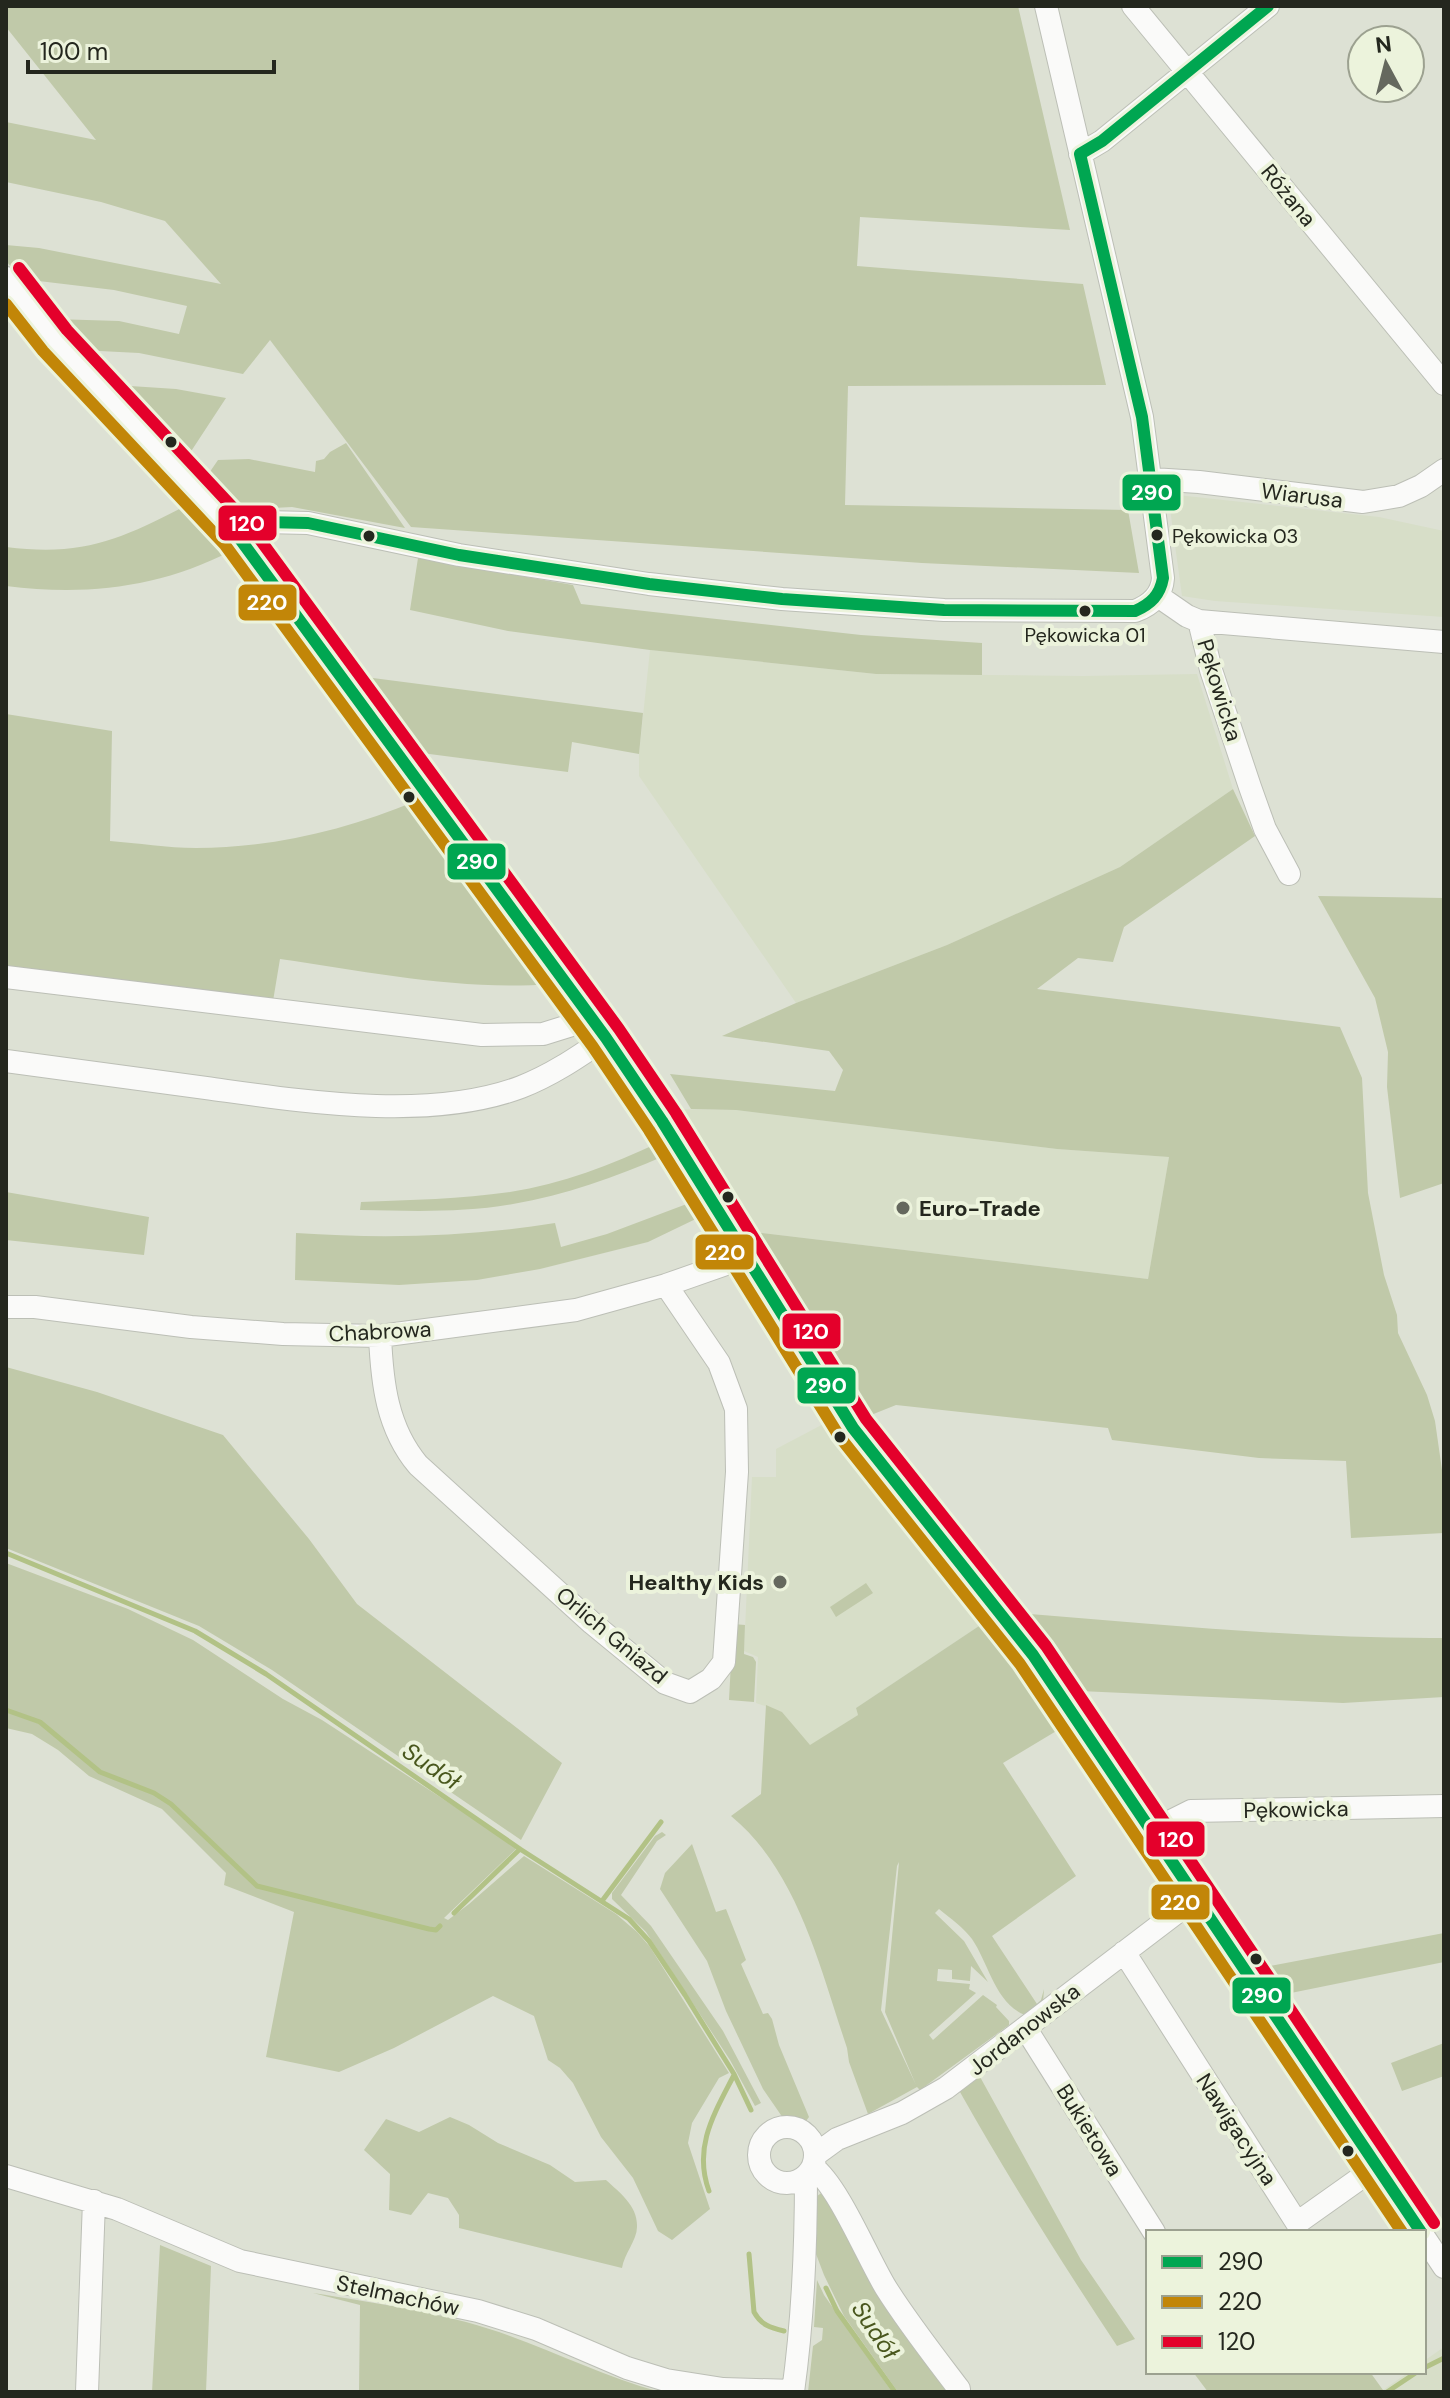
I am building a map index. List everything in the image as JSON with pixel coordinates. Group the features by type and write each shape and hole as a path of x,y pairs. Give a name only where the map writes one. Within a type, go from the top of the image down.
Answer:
{"street":[{"path":"237,535 264,522 308,523 459,555 649,584 782,599 944,610 1135,611 1146,607 1158,596 1163,578 1152,479 1133,375 1046,6"},
{"name":"Różana","path":"1133,6 1444,384"},
{"path":"1080,154 1102,141 1268,6"},
{"path":"6,278 55,340 237,535 606,1038 662,1121 853,1428 1033,1655 1420,2230"},
{"name":"Wiarusa","path":"1152,479 1363,502 1399,496 1444,470"},
{"name":"Pękowicka","path":"1158,596 1199,621 1211,670 1250,787 1265,829 1289,874"},
{"path":"1199,621 1444,642"},
{"path":"6,977 482,1035 512,1037 543,1034 591,1019"},
{"path":"6,1061 298,1100 404,1105 479,1098 519,1088 563,1068 606,1038"},
{"name":"Chabrowa","path":"6,1307 35,1307 283,1334 380,1336 576,1310 666,1285 746,1257"},
{"name":"Orlich Gniazd","path":"380,1336 382,1382 393,1421 404,1448 418,1465 592,1623 665,1683 690,1692 711,1679 724,1662 737,1472 736,1409 719,1363 666,1285"},
{"name":"Pękowicka","path":"1153,1830 1191,1811 1444,1806"},
{"name":"Jordanowska","path":"811,2159 837,2139 902,2113 935,2094 1026,2029 1197,1897"},
{"name":"Nawigacyjna","path":"1124,1952 1297,2223 1376,2167"},
{"name":"Bukietowa","path":"1026,2029 1153,2230"},
{"path":"811,2159 793,2183 772,2179 758,2157 763,2139 769,2133 786,2126 795,2127 886,2288 959,2389"},
{"path":"793,2392 803,2297 811,2159"},
{"name":"Stelmachów","path":"6,2176 94,2201 240,2261 478,2311 536,2329 627,2368 666,2380 723,2389 793,2392"},
{"path":"778,2182 789,2199 804,2239"},
{"path":"87,2392 94,2201"},
{"path":"1426,2240 1444,2267"}],"shaded area":[{"path":"6,6 1018,6 1070,230 860,217 857,266 1083,284 1106,385 848,386 845,505 1128,510 1139,573 922,563 411,527 270,340 243,374 139,353 80,350 54,319 119,321 179,334 187,306 114,290 22,279 6,261 6,245 39,248 221,284 165,221 101,202 6,182 6,122 96,140 6,27"},
{"path":"115,385 176,389 226,398 188,456"},
{"path":"346,443 405,528 292,507 252,509 227,505 205,479 218,460 249,459 315,472 316,461 324,459"},
{"path":"1168,494 1379,517 1444,531 1444,617 1182,596"},
{"path":"193,502 231,551 177,573 122,586 65,590 6,586 6,547 60,549 104,542 146,526"},
{"path":"418,558 573,585 581,604 861,635 982,643 982,675 876,674 508,631 410,610"},
{"path":"650,650 876,674 1197,674 1233,789 1120,867 947,945 796,1003 639,776"},
{"path":"365,677 643,713 639,754 572,742 568,772 414,752"},
{"path":"6,714 112,731 110,841 185,848 253,845 336,829 416,801 551,984 449,983 280,959 273,1001 6,968"},
{"path":"1233,789 1255,836 1124,927 1113,962 1078,958 1037,989 1340,1027 1362,1078 1368,1193 1384,1275 1397,1315 1398,1333 1427,1395 1435,1421 1444,1484 1444,1533 1351,1538 1346,1461 1259,1458 1112,1440 1108,1428 896,1405 871,1415 851,1400 745,1231 1148,1279 1169,1157 1057,1149 736,1110 691,1109 670,1074 835,1091 843,1070 829,1051 722,1036 796,1003 947,945 1120,867"},
{"path":"1318,896 1444,898 1444,1183 1400,1198 1387,1087 1388,1052 1375,998"},
{"path":"671,1109 736,1110 1057,1149 1169,1157 1148,1279 745,1231"},
{"path":"658,1143 664,1156 552,1196 494,1207 456,1210 360,1210 361,1202 473,1196 548,1184 586,1173"},
{"path":"6,1192 149,1217 144,1255 6,1240"},
{"path":"692,1202 704,1215 648,1242 540,1269 477,1280 399,1285 295,1280 296,1233 426,1236 555,1223 561,1247 607,1234"},
{"path":"6,1367 97,1392 223,1435 309,1539 357,1604 562,1763 521,1840 272,1670 199,1626 6,1548"},
{"path":"831,1420 985,1622 856,1708 858,1715 810,1746 782,1712 756,1703 758,1657 744,1651 752,1477 776,1477 776,1449"},
{"path":"6,1563 128,1609 193,1640 509,1842 516,1849 444,1918 448,1920 469,1904 524,1856 616,1914 637,1932 650,1947 729,2073 719,2078 692,2123 688,2143 710,2209 672,2240 658,2231 633,2178 601,2137 573,2083 548,2060 534,2016 493,1996 394,2048 339,2072 266,2057 294,1912 224,1885 226,1873 162,1809 89,1776 58,1750 32,1734 6,1728"},
{"path":"866,1583 873,1593 836,1617 830,1607"},
{"path":"1018,1613 1284,1633 1444,1638 1444,1697 1343,1703 1080,1691"},
{"path":"985,1622 1055,1714 1058,1730 1003,1763 1076,1876 992,1936 1037,2004 1044,1989 1043,2003 1025,2015 1006,2002 969,1935 939,1909 935,1913 964,1941 988,1982 971,1966 970,1981 952,1979 952,1970 938,1969 937,1981 970,1984 969,1989 976,1993 929,2035 933,2040 983,1995 997,2005 1009,2025 920,2090 917,2087 868,2114 816,1954 790,1892 754,1838 731,1816 761,1794 766,1705 782,1712 810,1745 858,1715 856,1708","holes":["899,1862 885,2012 916,2085 881,2010"]},
{"path":"733,1624 745,1625 744,1654 753,1657 756,1662 754,1702 729,1700"},
{"path":"662,1832 666,1835 657,1841 621,1895 651,1926 723,2031 761,2103 755,2106 730,2060 646,1932 612,1899 612,1893 655,1836"},
{"path":"692,1844 716,1912 726,1909 746,1960 741,1964 763,2014 768,2013 772,2019 779,2045 809,2117 803,2125 783,2118 763,2089 726,2011 707,1961 660,1889 665,1873"},
{"path":"1444,1933 1444,1962 1276,1996 1259,1968"},
{"path":"1444,2043 1444,2076 1402,2091 1391,2063"},
{"path":"979,2075 1081,2260 1135,2339 1117,2346 997,2157 960,2092"},
{"path":"450,2117 498,2143 550,2165 575,2182 606,2180 627,2200 637,2219 633,2242 622,2268 459,2228 459,2215 448,2198 428,2193 411,2215 389,2210 390,2174 364,2150 386,2119 419,2132"},
{"path":"823,2192 944,2382 946,2392 898,2392 844,2316 816,2254 817,2196"},
{"path":"160,2245 211,2266 206,2392 152,2392"},
{"path":"817,2280 824,2295 892,2392 808,2392 813,2346 822,2340 823,2328 814,2327"},
{"path":"313,2293 477,2325 660,2392 359,2392 360,2305"},
{"path":"1444,2347 1444,2392 1380,2392 1406,2374 1426,2374 1426,2360"},
{"path":"1194,2374 1371,2374 1383,2390 1208,2392"}],"waterway":[{"name":"Sudół","path":"6,1553 195,1631 266,1674 520,1849 629,1919 649,1941 685,1995 734,2074 751,2110"},
{"path":"6,1710 40,1722 100,1772 154,1793 171,1804 257,1886 429,1929 436,1930 440,1926"},
{"path":"602,1901 661,1822"},
{"path":"454,1913 520,1849"},
{"path":"709,2191 703,2160 708,2131 734,2075"},
{"path":"749,2254 754,2312 767,2325 784,2331"},
{"name":"Sudół","path":"826,2288 837,2311 895,2392"},
{"path":"1426,2367 1444,2358"},
{"path":"1387,2392 1414,2374"}],"transit line":[{"name":"290","path":"1080,154 1102,141 1268,6"},
{"name":"290","path":"237,535 264,522 308,523 459,555 649,584 782,599 944,610 1135,611 1154,598 1163,578 1142,417 1080,154"},
{"name":"120","path":"19,268 67,330 250,526 619,1029 676,1113 866,1419 1046,1646 1434,2223"},
{"name":"220","path":"6,304 43,351 225,545 593,1047 649,1130 839,1436 1020,1664 1401,2230"},
{"name":"290","path":"237,535 606,1038 662,1121 853,1428 1033,1655 1420,2230"}],"place":[{"name":"Pękowicka 03","path":"1157,535"},
{"name":"Pękowicka 01","path":"1085,611"},
{"name":"Euro-Trade","path":"903,1208"},
{"name":"Healthy Kids","path":"780,1582"}]}
